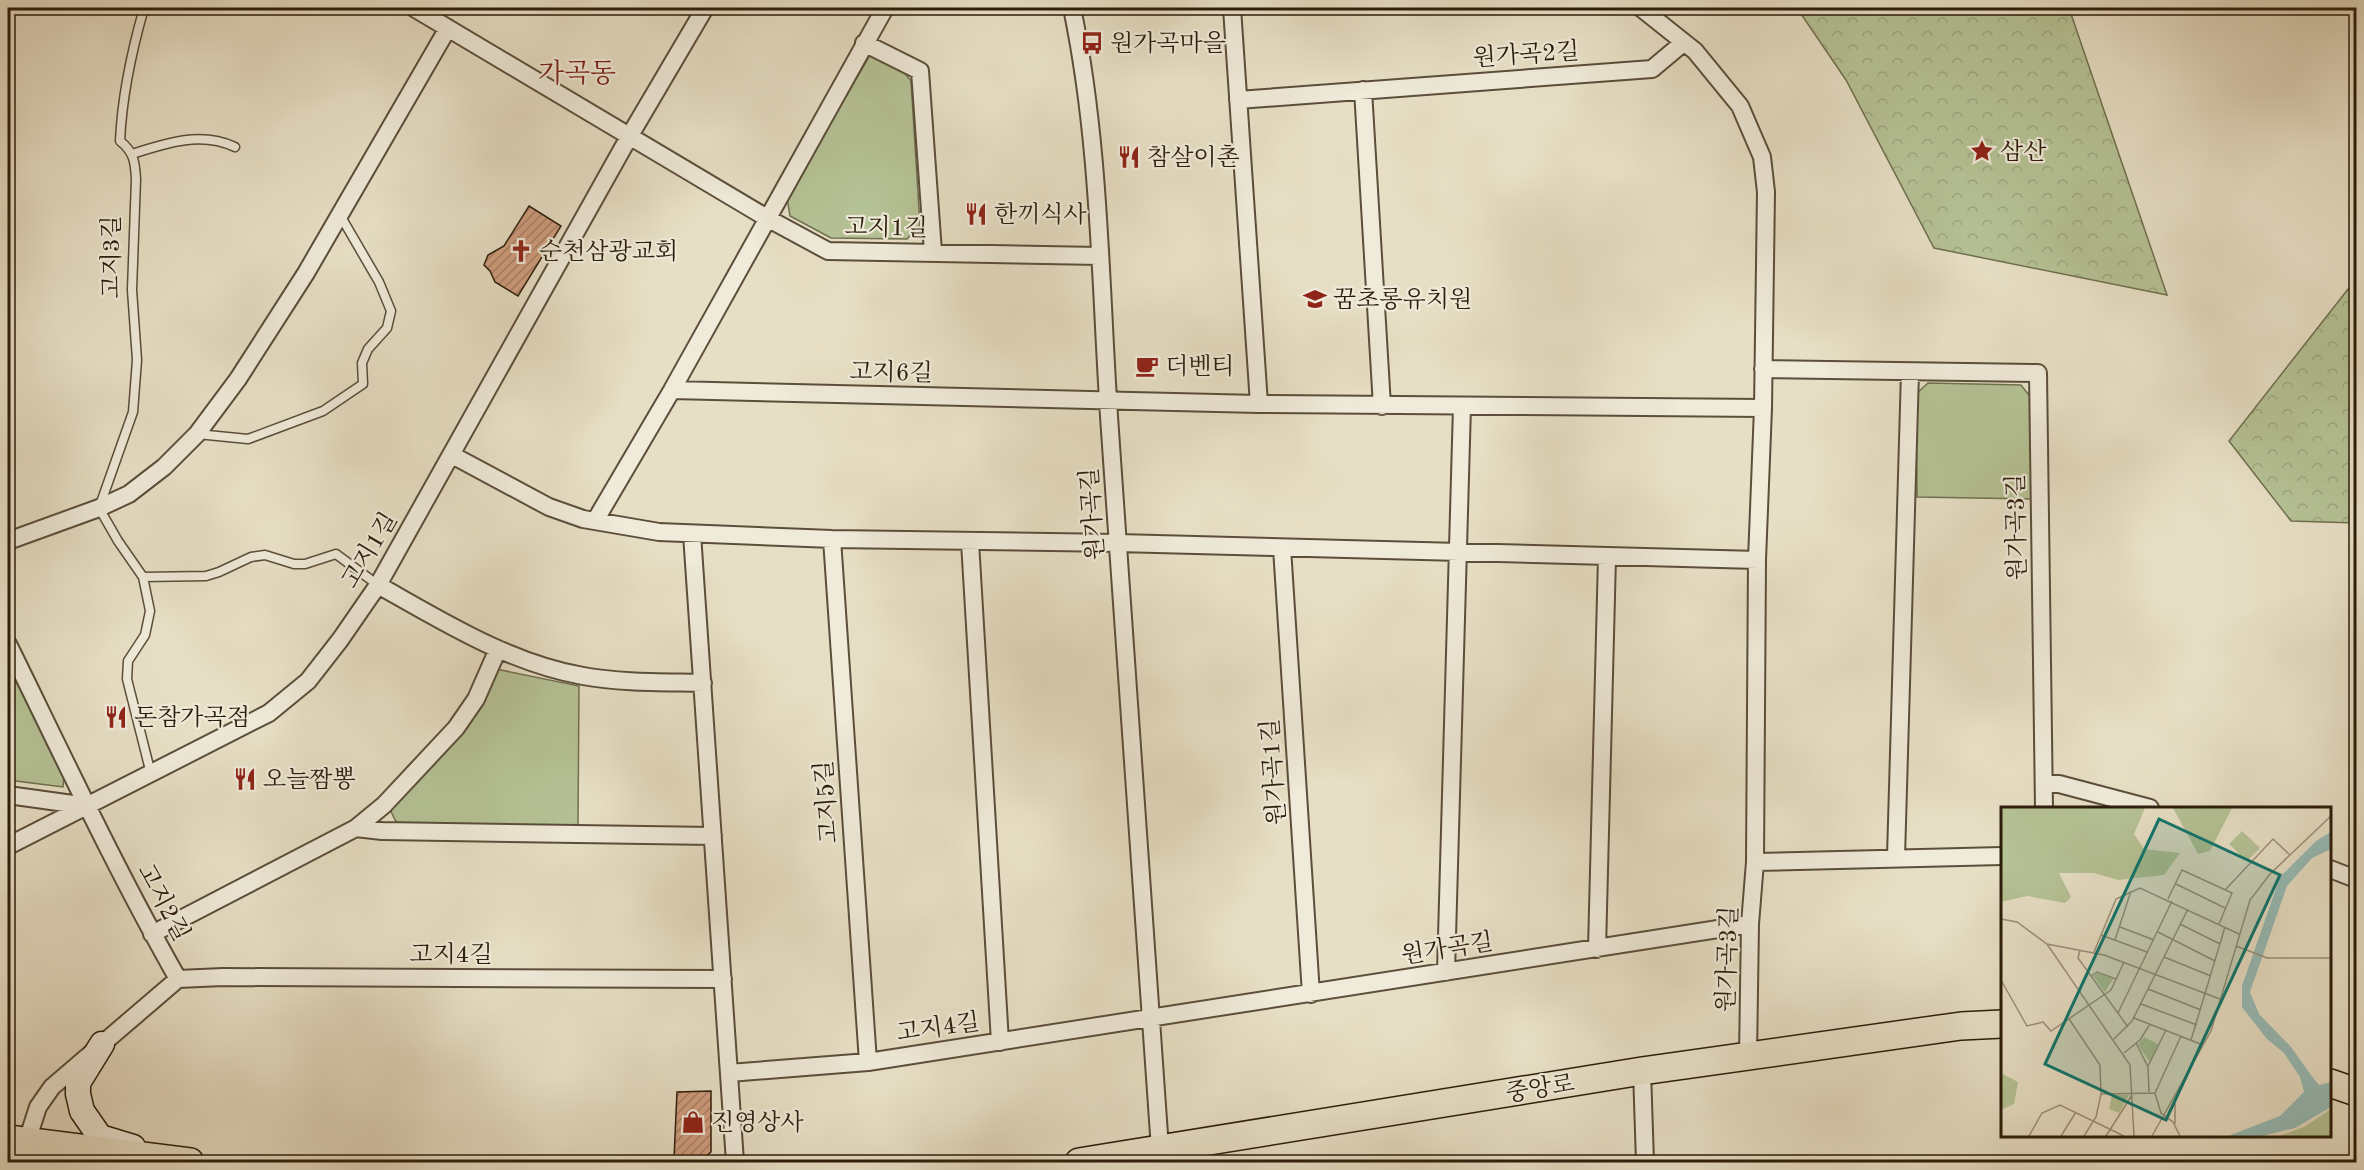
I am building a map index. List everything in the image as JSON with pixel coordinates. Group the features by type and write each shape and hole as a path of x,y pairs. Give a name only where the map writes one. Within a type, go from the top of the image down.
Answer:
{"main road":[{"name":"중앙로","path":"1079,1162 1160,1153 1642,1071 1961,1026 2001,1024"},
{"path":"2331,1083 2356,1092"},
{"path":"20,1148 191,1162"}],"street":[{"name":"고지1길","path":"414,8 767,218 828,250 1100,256"},
{"name":"고지1길","path":"8,846 269,713 308,681 378,585 629,137 705,8"},
{"path":"596,521 672,390 885,8"},
{"name":"원가곡길","path":"1072,8 1085,68 1100,256 1160,1153"},
{"path":"1232,8 1260,404"},
{"name":"원가곡3길","path":"1641,8 1695,51 1740,106 1762,157 1766,192 1763,408 1757,560 1755,862 1750,924 1748,1057"},
{"path":"8,541 99,508 129,494 164,467 197,434 238,380 306,273 448,28"},
{"name":"원가곡2길","path":"1238,100 1652,69 1683,43"},
{"path":"864,44 920,71 933,252"},
{"path":"1363,90 1382,406"},
{"name":"원가곡3길","path":"1763,369 2038,373 2044,807"},
{"path":"1896,857 1910,372"},
{"name":"고지6길","path":"672,390 1108,401"},
{"path":"1108,401 1382,406 1763,408"},
{"path":"1446,972 1462,406"},
{"path":"452,455 549,507 584,519 659,532 832,539 1118,543 1757,560"},
{"path":"692,534 735,1162"},
{"name":"고지5길","path":"832,539 868,1062"},
{"path":"970,542 1000,1042"},
{"name":"원가곡1길","path":"1282,548 1311,994"},
{"path":"1597,949 1607,557"},
{"path":"378,585 498,649 540,666 583,676 616,680 703,683"},
{"name":"고지2길","path":"8,644 87,806 152,934 178,979 52,1087 38,1107 20,1148"},
{"path":"152,934 356,828 384,805 456,728 476,699 498,649"},
{"path":"2044,784 2059,784 2146,807"},
{"path":"8,795 87,806"},
{"path":"356,828 382,831 713,836"},
{"path":"1755,862 2001,856"},
{"path":"2331,869 2356,879"},
{"name":"원가곡길","path":"1152,1019 1750,924"},
{"name":"고지4길","path":"178,979 223,977 723,979"},
{"name":"고지4길","path":"729,1073 868,1062 1152,1019"},
{"path":"102,1044 78,1083 82,1111 92,1127 100,1137 191,1162"},
{"path":"1642,1071 1645,1162"}],"lane":[{"name":"고지3길","path":"99,508 134,412 137,360 132,290 136,179 131,150 120,141 135,40 144,8"},
{"path":"132,154 196,138 221,140 235,147"},
{"path":"197,434 248,439 323,411 363,384 362,363 368,349 387,328 391,311 379,282 340,214"},
{"path":"99,508 143,577 150,611 145,635 126,667 151,774"},
{"path":"143,577 206,576 219,573 251,557 265,555 294,564 304,564 336,554 378,585"}],"green space":[{"path":"1797,8 2069,8 2167,295 1934,248 1846,80"},
{"path":"870,55 903,71 911,81 920,225 907,239 831,238 790,216 787,198"},
{"path":"2356,279 2356,523 2291,521 2229,441"},
{"path":"1928,383 2021,385 2032,399 2032,499 1917,497 1916,394"},
{"path":"8,664 64,776 63,787 8,780"},
{"path":"496,669 579,686 578,825 402,826 395,820 389,807"}],"building":[{"name":"순천삼광교회","path":"529,206 561,226 518,296 495,282 484,265 488,255 504,246"},
{"name":"진영상사","path":"711,1091 711,1152 705,1157 674,1159 677,1092"}],"place":[{"name":"원가곡마을","path":"1092,43"},
{"name":"삼산","path":"1982,151"},
{"name":"참살이촌","path":"1129,157"},
{"name":"한끼식사","path":"976,214"},
{"name":"순천삼광교회","path":"521,251"},
{"name":"꿈초롱유치원","path":"1315,299"},
{"name":"더벤티","path":"1147,366"},
{"name":"돈참가곡점","path":"116,717"},
{"name":"오늘짬뽕","path":"245,779"},
{"name":"진영상사","path":"693,1122"}],"district":[{"name":"가곡동","path":"577,73"}]}
